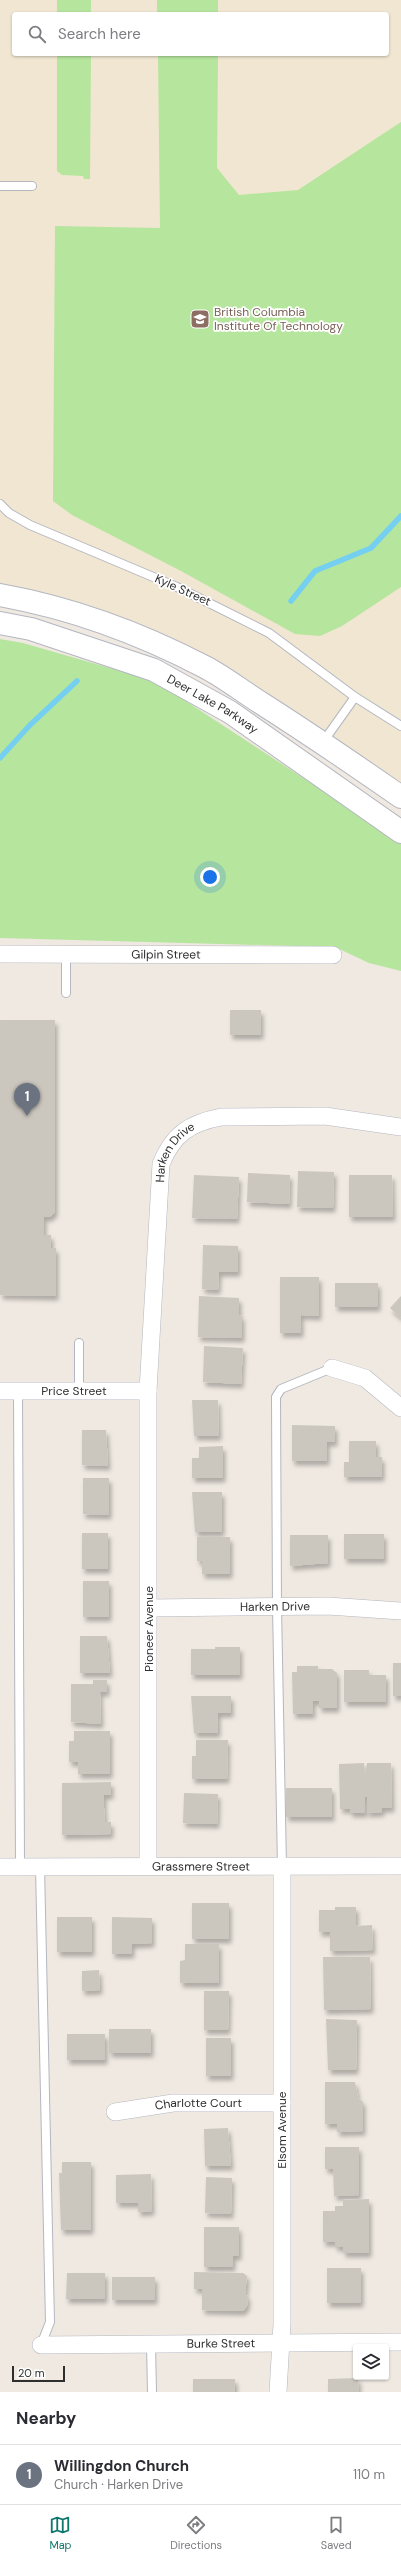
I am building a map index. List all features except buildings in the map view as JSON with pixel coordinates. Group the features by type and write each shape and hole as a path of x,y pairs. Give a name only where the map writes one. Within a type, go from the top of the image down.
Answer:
{"main road":[{"path":"0,595 36,602 82,615 145,638 206,667 322,742 401,797"},
{"name":"Deer Lake Parkway","path":"0,623 31,629 154,670 230,712 401,832"}],"street":[{"name":"Gilpin Street","path":"0,954 333,955"},
{"name":"Harken Drive","path":"148,1391 159,1174 165,1153 177,1136 197,1124 221,1117 325,1116 401,1127"},
{"path":"332,1368 365,1378 401,1408"},
{"name":"Price Street","path":"0,1392 79,1390 148,1391"},
{"name":"Pioneer Avenue","path":"148,1391 148,1866"},
{"name":"Harken Drive","path":"149,1608 328,1606 401,1611"},
{"name":"Grassmere Street","path":"0,1867 401,1866"},
{"name":"Elsom Avenue","path":"278,2392 280,2343 282,2103 282,1867"},
{"name":"Charlotte Court","path":"115,2112 173,2103 282,2103"},
{"name":"Burke Street","path":"41,2344 401,2342"}],"lane":[{"path":"0,186 32,186"},
{"name":"Kyle Street","path":"0,504 9,513 30,525 177,587 269,633 355,697 401,726"},
{"path":"322,742 355,697"},
{"path":"66,954 66,993"},
{"path":"79,1344 79,1390"},
{"path":"282,1867 276,1607 276,1397 281,1389 332,1368"},
{"path":"18,1391 20,1867"},
{"path":"40,1867 50,2322 41,2344"},
{"path":"151,2344 152,2392"}],"shaded area":[{"name":"British Columbia Institute Of Technology","path":"0,0 401,0 401,786 179,642 134,622 78,602 41,592 0,584"}],"green space":[{"path":"57,0 91,0 91,12 57,12"},
{"path":"157,0 218,0 218,12 157,12"},
{"path":"57,56 91,56 90,179 84,179 83,176 62,175 57,171"},
{"path":"158,56 218,56 217,168 239,195 298,190 401,122 401,587 342,626 320,636 295,634 181,571 72,515 53,501 55,226 160,228"},
{"path":"0,639 23,643 155,681 401,842 401,971 369,963 335,947 0,938"}],"waterway":[{"path":"291,601 315,571 371,548 401,516"},
{"path":"0,758 30,725 77,681"}],"place":[{"name":"British Columbia Institute Of Technology","path":"200,319"},
{"name":"Willingdon Church","path":"27,1116"}]}
